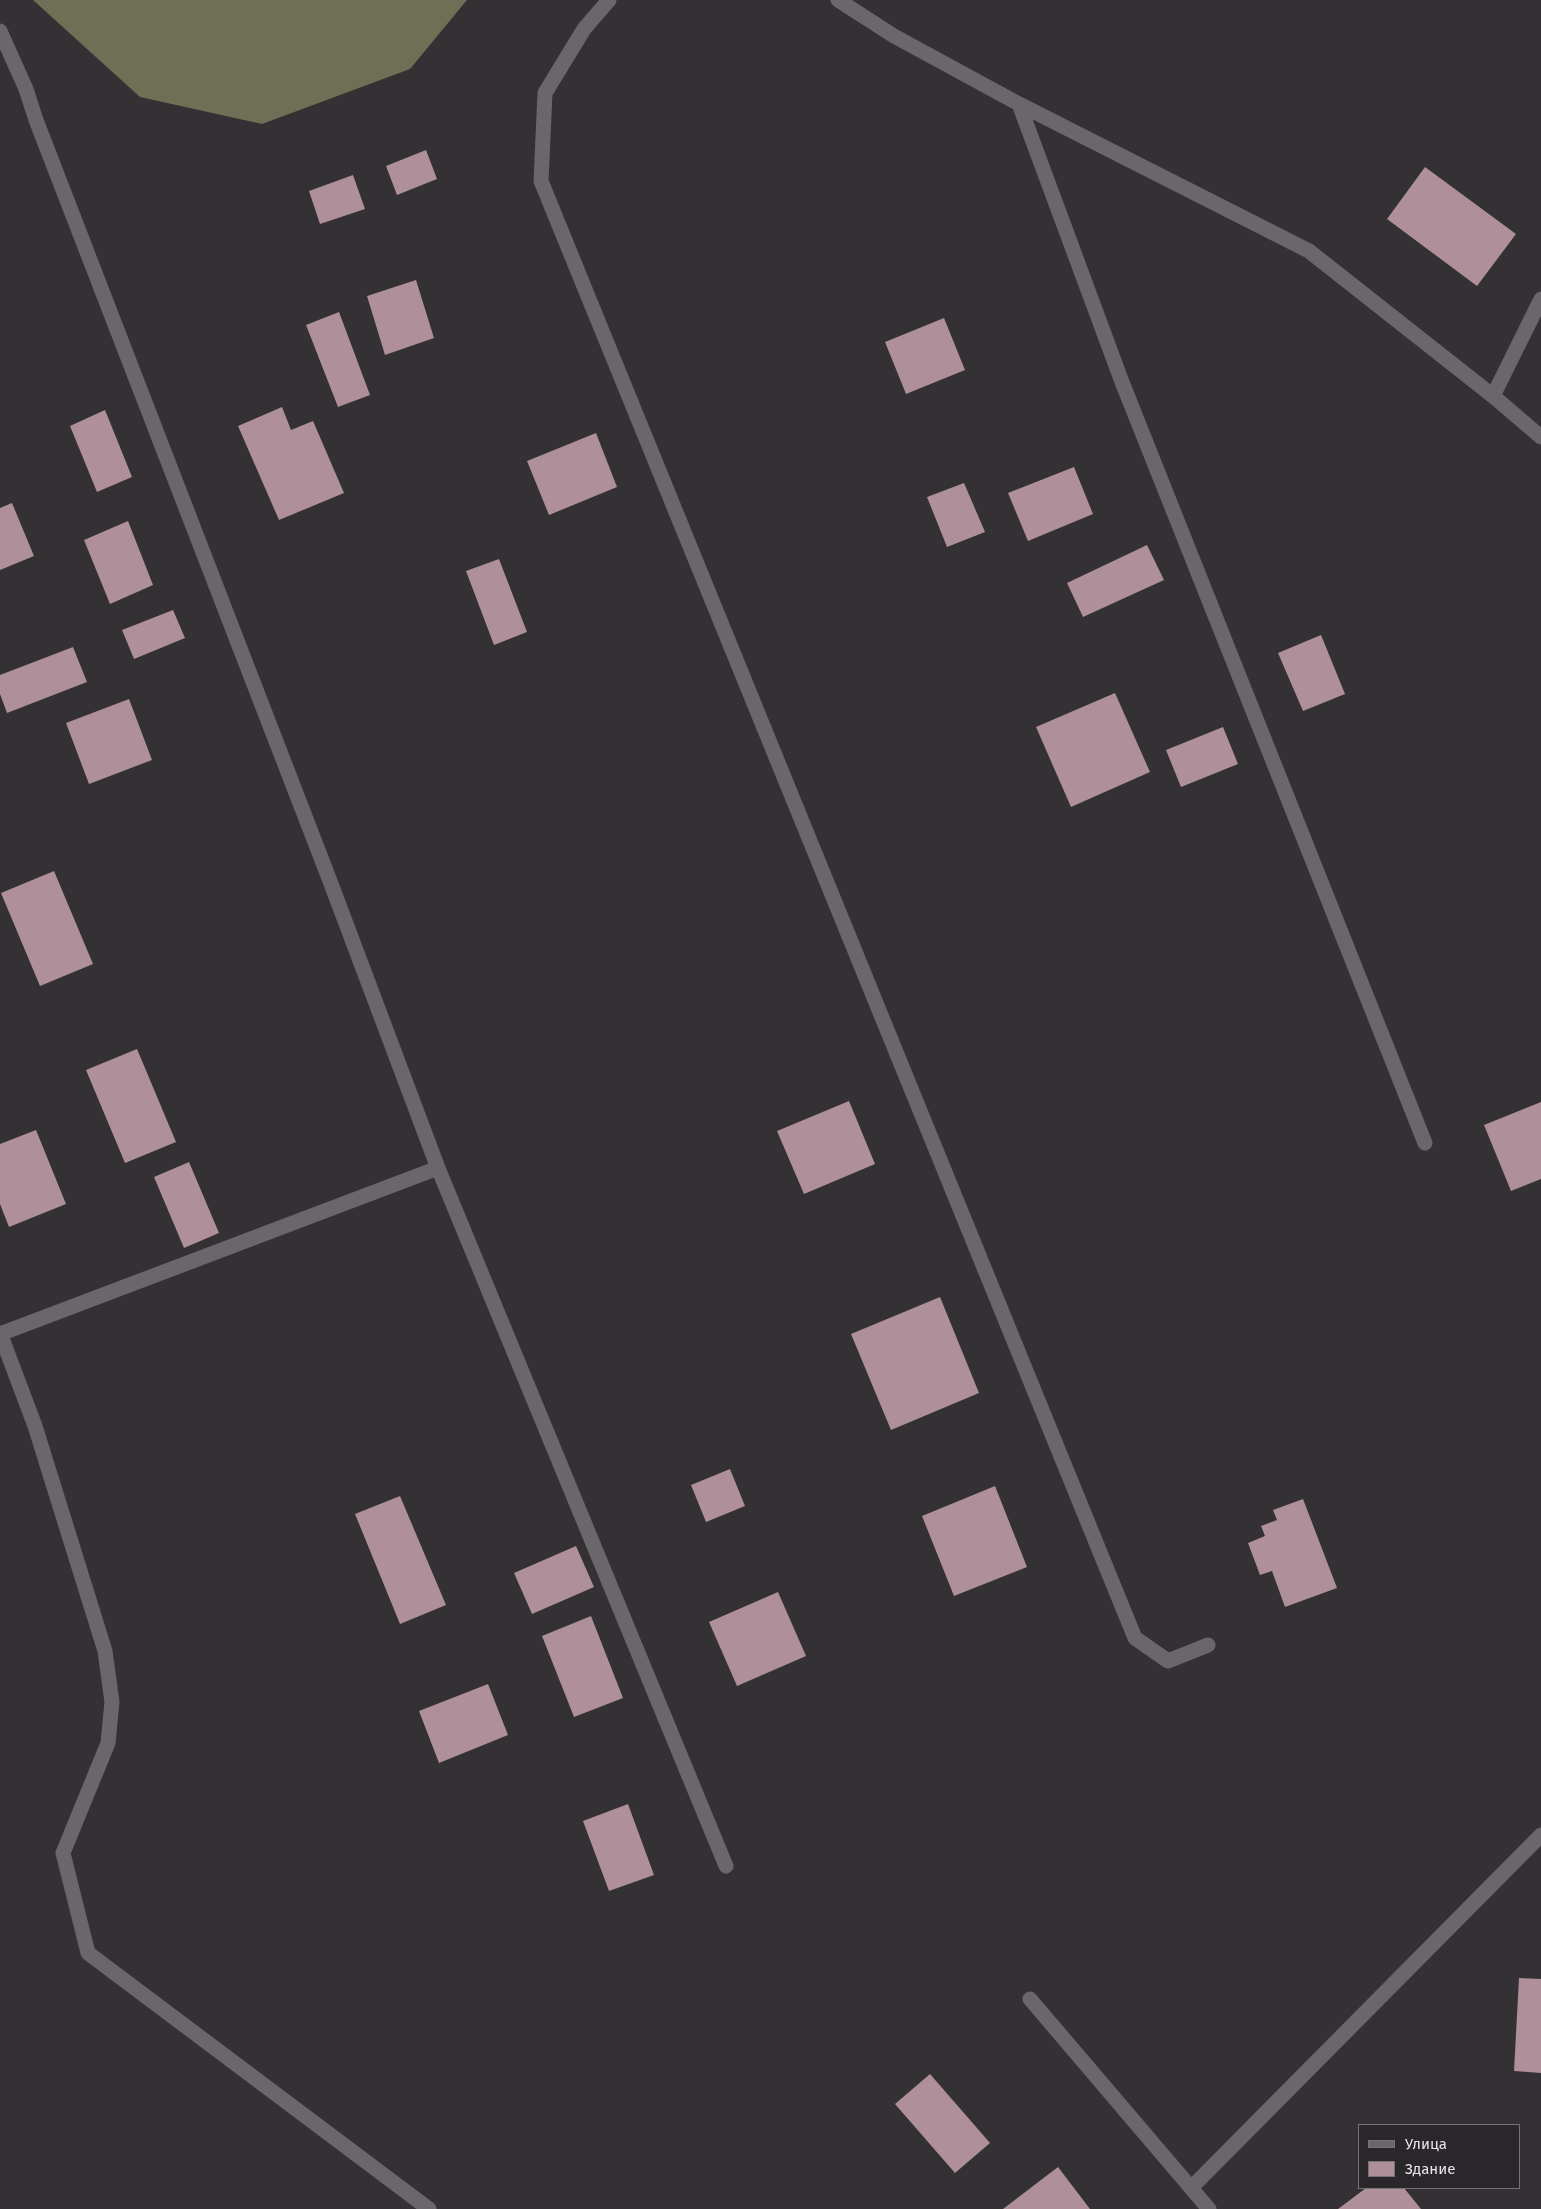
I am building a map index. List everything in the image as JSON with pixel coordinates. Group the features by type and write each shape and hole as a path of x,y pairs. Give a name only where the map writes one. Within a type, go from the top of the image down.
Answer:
{"street":[{"path":"609,0 584,29 545,93 541,181 1135,1638 1168,1661 1208,1645"},
{"path":"838,0 894,36 1019,104 1309,251 1493,396 1541,437"},
{"path":"0,31 26,89 36,120 330,881 438,1168 726,1866"},
{"path":"1019,104 1122,382 1424,1143"},
{"path":"1493,396 1541,299"},
{"path":"429,2209 88,1953 63,1853 108,1743 112,1702 105,1651 35,1426 0,1334 438,1168"},
{"path":"1191,2188 1541,1835"},
{"path":"1030,1999 1209,2209"}],"green space":[{"path":"33,0 467,0 410,69 262,124 140,97"}],"building":[{"path":"426,150 437,179 397,195 386,166"},
{"path":"1425,167 1516,234 1477,286 1387,219"},
{"path":"353,175 365,209 320,224 309,191"},
{"path":"416,280 434,338 385,355 367,296"},
{"path":"339,312 370,395 338,407 306,325"},
{"path":"944,318 965,370 906,394 885,342"},
{"path":"282,407 291,430 313,421 344,493 279,520 238,426"},
{"path":"105,410 132,477 97,492 70,426"},
{"path":"596,433 617,487 549,515 527,461"},
{"path":"1074,467 1093,514 1028,541 1008,493"},
{"path":"964,483 985,532 947,547 927,497"},
{"path":"12,503 34,556 0,570 0,508"},
{"path":"128,521 153,585 110,604 84,540"},
{"path":"1147,545 1164,580 1083,617 1067,583"},
{"path":"499,559 527,632 494,645 466,571"},
{"path":"173,610 185,638 134,659 122,630"},
{"path":"1321,635 1345,694 1303,711 1278,653"},
{"path":"73,647 87,682 7,713 0,694 0,675"},
{"path":"1115,693 1150,772 1071,807 1036,727"},
{"path":"129,699 152,760 89,784 66,723"},
{"path":"1223,727 1238,764 1181,787 1166,750"},
{"path":"54,871 93,964 40,986 1,893"},
{"path":"137,1049 176,1142 125,1163 86,1070"},
{"path":"849,1101 875,1164 804,1194 777,1131"},
{"path":"1541,1102 1541,1179 1511,1191 1484,1125"},
{"path":"36,1130 66,1204 9,1227 0,1204 0,1144"},
{"path":"189,1162 219,1233 184,1248 154,1177"},
{"path":"940,1297 979,1393 891,1430 851,1334"},
{"path":"730,1469 745,1506 706,1522 691,1485"},
{"path":"995,1486 1027,1567 954,1596 922,1516"},
{"path":"400,1496 446,1605 400,1624 355,1514"},
{"path":"1303,1499 1337,1588 1285,1607 1272,1571 1260,1575 1248,1543 1265,1536 1261,1526 1277,1520 1273,1510"},
{"path":"576,1546 594,1587 532,1614 514,1573"},
{"path":"778,1592 806,1656 737,1686 709,1622"},
{"path":"591,1616 623,1698 574,1717 542,1636"},
{"path":"488,1684 508,1735 439,1763 419,1711"},
{"path":"628,1804 654,1875 609,1891 583,1821"},
{"path":"1519,1978 1541,1979 1541,2073 1514,2071"},
{"path":"930,2074 990,2143 955,2173 895,2104"},
{"path":"1058,2167 1090,2209 1003,2209"},
{"path":"1365,2189 1405,2189 1421,2209 1338,2209"}]}
